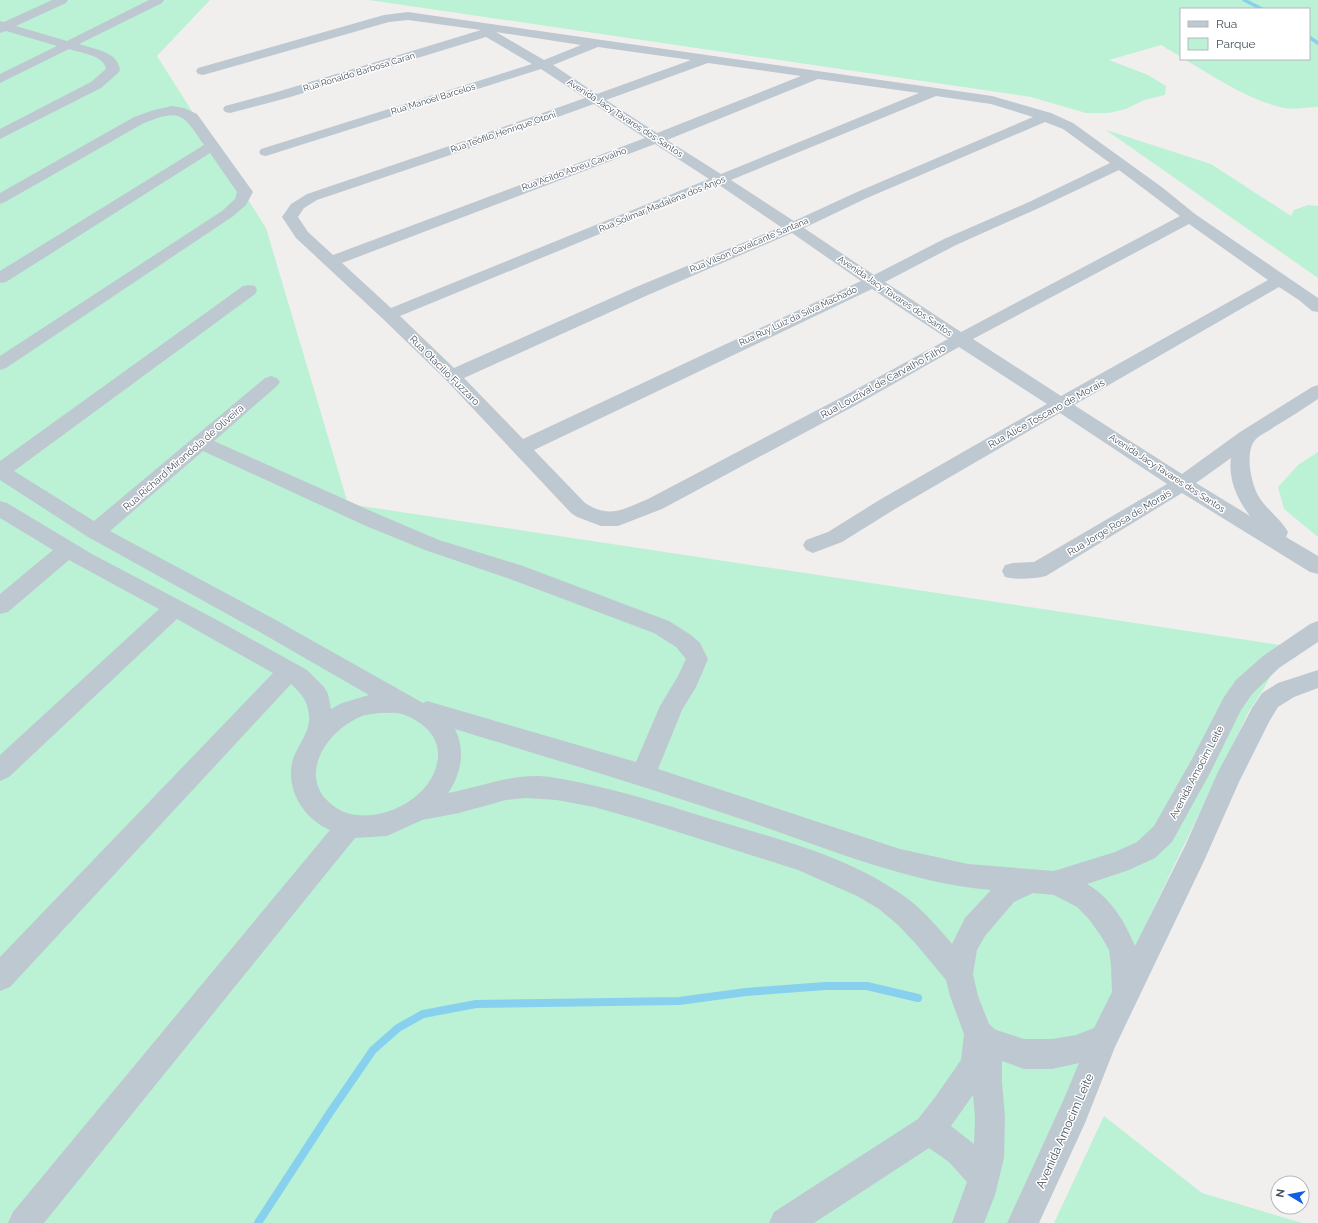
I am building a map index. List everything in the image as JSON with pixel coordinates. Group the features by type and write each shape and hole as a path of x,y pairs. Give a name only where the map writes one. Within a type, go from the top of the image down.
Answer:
{"street":[{"path":"1,27 62,0"},
{"path":"0,79 158,0"},
{"path":"203,71 397,16 408,16 480,29 598,43 992,100 1046,116 1068,126 1190,217 1279,280 1305,296 1318,307"},
{"path":"0,135 96,85 113,70 113,65 110,60 101,55 1,27"},
{"name":"Avenida Jacy Tavares dos Santos","path":"480,29 542,65 596,99 791,228 826,249 873,282 1059,405 1182,484 1318,565"},
{"name":"Rua Ronaldo Barbosa Caran","path":"230,109 282,95 480,29"},
{"name":"Rua Manoel Barcelos","path":"266,152 542,65 598,43"},
{"name":"Rua Teófilo Henrique Otoni","path":"298,204 353,182 466,145 707,59"},
{"name":"Rua Acildo Abreu Carvalho","path":"331,261 656,139 816,75"},
{"name":"Rua Solimar Madalena dos Anjos","path":"390,315 934,92"},
{"path":"0,199 138,120 167,111 186,112 192,117 245,192 243,199 236,207 0,364"},
{"name":"Rua Vilson Cavalcante Santana","path":"452,376 642,291 791,228 862,195 1046,116"},
{"path":"0,278 212,146"},
{"name":"Rua Ruy Luiz da Silva Machado","path":"521,448 873,282 950,242 1034,205 1119,164"},
{"name":"Rua Otacílio Fuzzaro","path":"298,204 290,217 302,235 390,315 452,376 550,479 584,512 601,519 618,519"},
{"name":"Rua Louzival de Carvalho Filho","path":"618,519 655,504 851,400 960,339 1190,217"},
{"name":"Rua Alice Toscano de Morais","path":"813,544 835,537 888,504 1059,405 1279,280"},
{"path":"249,290 0,471 95,532 411,706 429,714 439,723 446,734 450,746 450,759 447,772 441,786 431,799 417,810 401,820 384,825 366,827 349,826 333,821 320,812 310,801 304,788 302,775 304,761 318,734 343,714 374,703 390,702 411,706 643,775 900,861 968,876 1043,882"},
{"name":"Rua Richard Mirandola de Oliveira","path":"95,532 271,382"},
{"name":"Rua Jorge Rosa de Morais","path":"1013,571 1038,570 1182,484 1247,436 1318,391"},
{"name":"Avenida Jacy Tavares dos Santos","path":"1247,436 1240,454 1240,468 1243,485 1248,499 1261,517 1318,565"},
{"path":"200,442 266,470 376,522 426,542 515,572 640,620 683,639 694,652 697,659 688,680 672,706 643,775"},
{"path":"0,508 68,550 299,677 316,694 321,716 318,734"},
{"path":"0,606 68,550"},
{"path":"0,770 175,608"},
{"name":"Avenida Amocim Leite","path":"968,1223 984,1180 989,1158 990,1141 990,1117 983,1038 964,996 959,974 964,948 975,927 1005,893 1120,862 1146,850 1163,834 1201,766 1232,704 1244,687 1271,662 1318,630"},
{"path":"0,977 289,671"},
{"name":"Avenida Amocim Leite","path":"1023,1223 1074,1112 1104,1038 1195,853 1227,780 1260,715 1270,700 1286,690 1318,679"},
{"path":"417,810 504,790 536,786 607,798 806,861 862,885 889,901 912,921 933,942 959,974"},
{"path":"24,1223 349,826"},
{"name":"Avenida Amocim Leite","path":"1043,882 1070,888 1086,898 1098,909 1111,927 1122,948 1125,966 1126,993"},
{"path":"785,1223 929,1130 971,1072 983,1038 1024,1054 1052,1054 1076,1050 1104,1038"},
{"path":"929,1130 948,1140 966,1156 984,1180"}],"green space":[{"path":"0,0 210,0 157,56 266,228 348,504 1287,646 1264,688 1248,713 1156,903 1007,1223 0,1223"},
{"path":"369,0 1318,0 1318,107 1288,109 1258,100 1232,87 1186,60 1310,60 1310,8 1180,8 1180,56 1161,45 1109,60 1148,75 1166,86 1165,95 1144,100 1126,109 1109,113 1086,113 1031,97"},
{"path":"1106,130 1211,164 1291,216 1294,210 1308,205 1318,206 1318,278"},
{"path":"1318,452 1318,537 1284,509 1278,487 1298,465"},
{"path":"1104,1116 1202,1193 1270,1213 1270,1215 1275,1215 1302,1223 1054,1223"}],"waterway":[{"path":"1244,0 1260,8"},
{"path":"1310,38 1318,43"},
{"path":"258,1223 329,1114 373,1050 398,1028 423,1014 476,1004 679,1001 746,992 825,986 867,986 918,998"}]}
